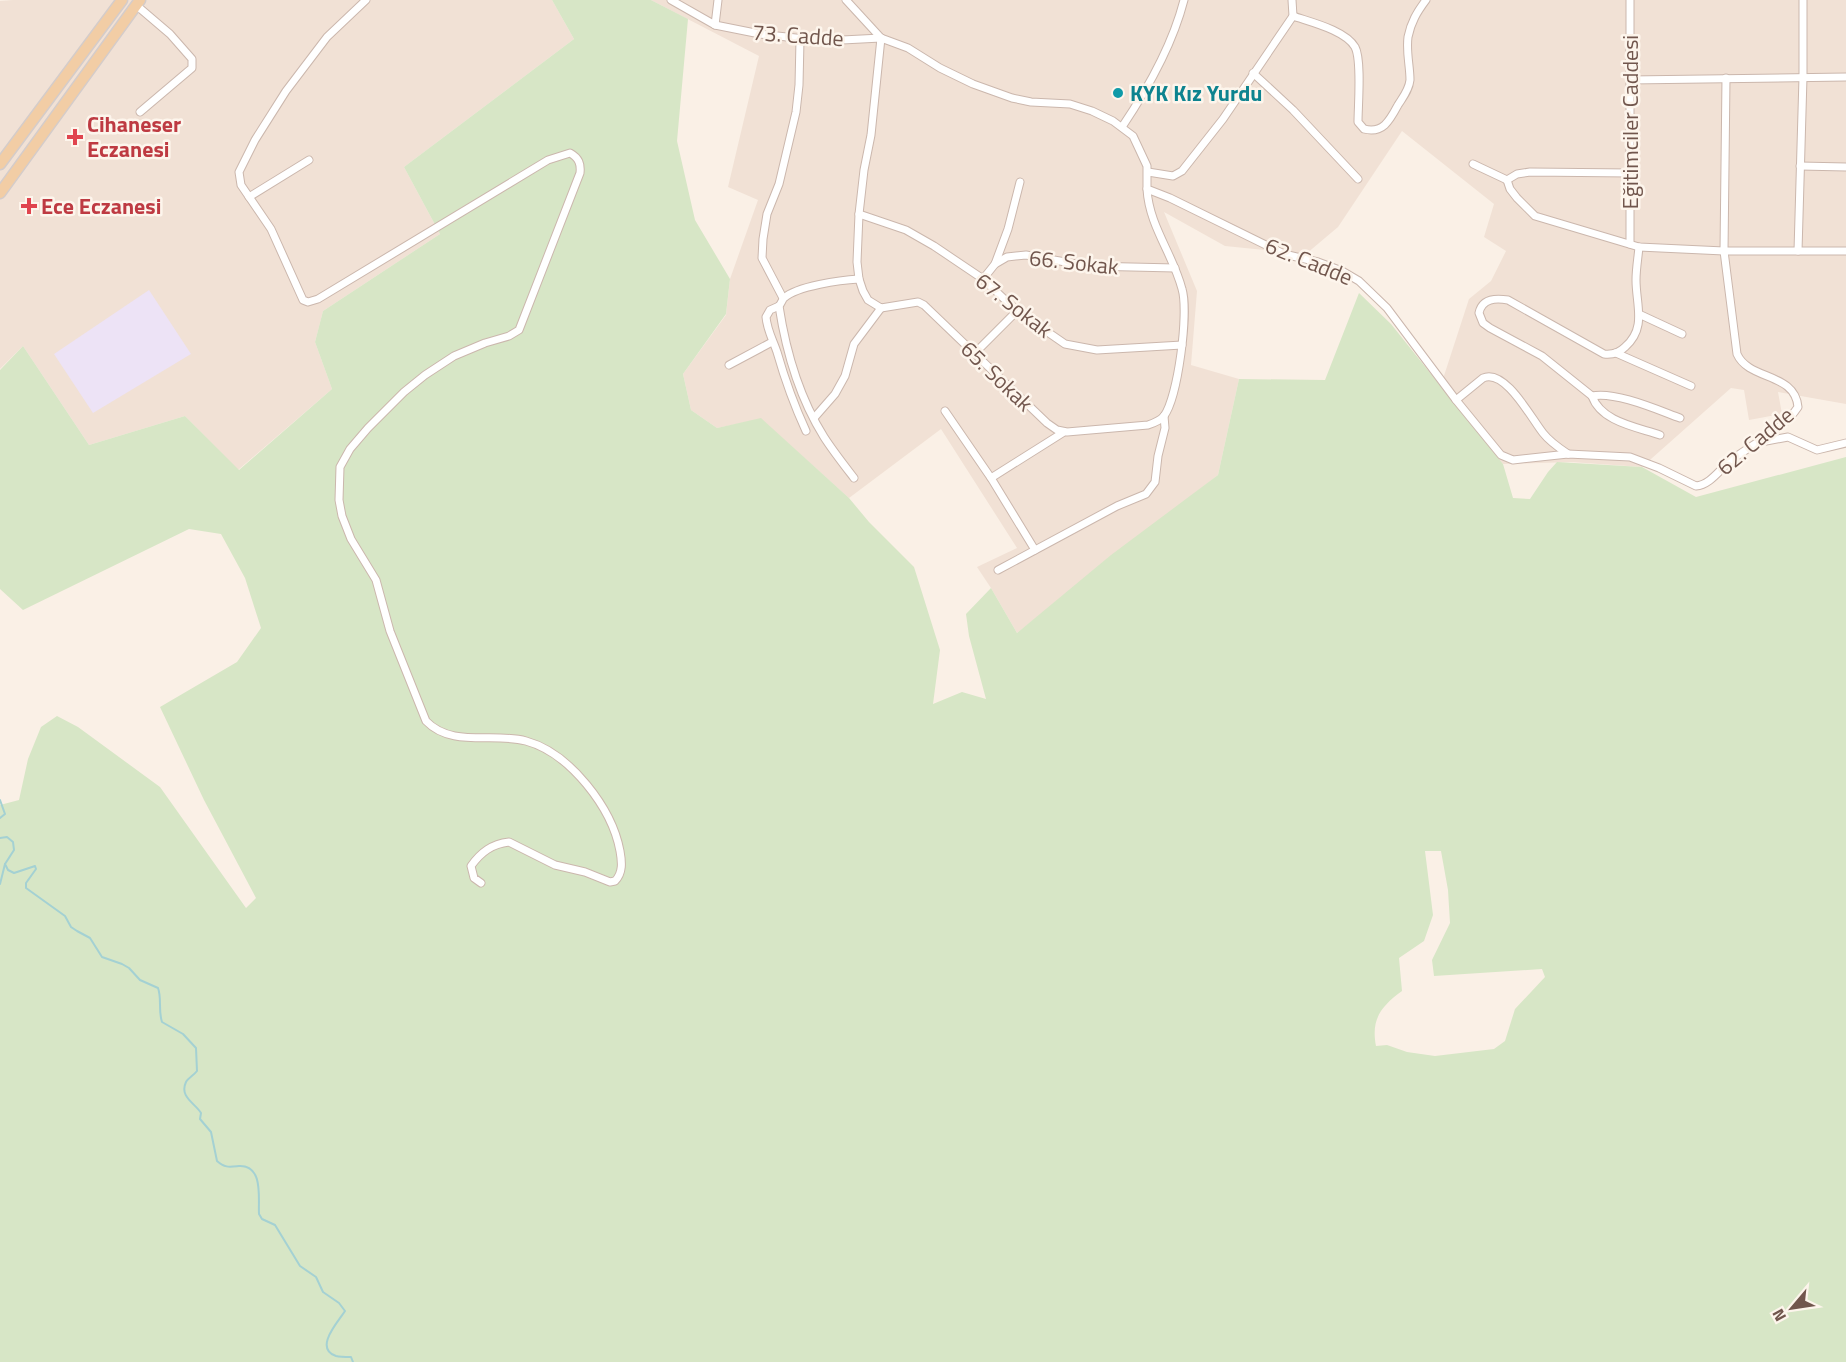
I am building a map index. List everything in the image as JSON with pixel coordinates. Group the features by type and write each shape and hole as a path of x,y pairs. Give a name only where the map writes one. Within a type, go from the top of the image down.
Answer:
{"main road":[{"path":"0,164 122,0"},
{"path":"0,194 138,2"}],"street":[{"path":"366,0 327,37 285,91 255,140 239,172 240,185 271,229 303,300 312,302 556,156 570,153 580,163 580,173 519,330 454,356 425,375 404,392 368,428 350,449 340,467 339,500 342,516 351,539 376,580 390,631 426,721 444,734 458,737 514,738 543,747 564,762 588,787 606,812 617,835 622,861 621,871 615,881 610,882 585,872 555,865 509,842 491,847 471,866 474,878 481,883"},
{"name":"73. Cadde","path":"671,0 715,25 800,40 881,38"},
{"path":"715,25 718,0"},
{"path":"846,0 881,38 908,48 940,68 973,84 1031,102 1070,104 1092,111 1122,126 1133,136 1140,147 1148,172 1148,206 1153,223 1168,250 1183,290 1185,310 1182,345 1171,399 1164,416 1165,428 1155,482 1146,494 1117,506 998,570"},
{"path":"1122,126 1143,96 1184,0"},
{"path":"1148,172 1173,176 1182,171 1223,119 1293,16 1293,0"},
{"path":"1293,16 1329,28 1351,42 1358,60 1358,122 1364,129 1376,130 1392,119 1407,90 1410,78 1408,39 1414,16 1426,0"},
{"name":"Eğitimciler Caddesi","path":"1630,0 1630,244"},
{"path":"1798,251 1803,0"},
{"path":"138,2 170,34 192,59 193,64 192,68 140,111"},
{"path":"814,418 835,394 845,376 854,344 881,308 868,300 859,279 859,214 871,135 881,38"},
{"path":"783,298 762,258 763,239 767,214 779,184 796,112 800,85 800,40"},
{"path":"1253,73 1293,110 1358,179"},
{"path":"1630,80 1846,76"},
{"path":"1724,251 1726,78"},
{"path":"249,197 309,160"},
{"path":"1473,164 1507,180 1517,198 1535,216 1639,247 1724,251 1846,251"},
{"path":"1800,166 1846,167"},
{"path":"1507,180 1517,174 1530,172 1630,173"},
{"path":"995,264 1008,229 1020,182"},
{"name":"62. Cadde","path":"1147,189 1284,254 1326,265 1359,281 1387,308 1456,400 1501,455 1513,460 1568,454 1630,458 1659,468 1696,486 1702,486 1730,461 1759,443 1796,411 1798,403 1792,390 1784,383 1740,361 1737,354 1724,251"},
{"name":"67. Sokak","path":"859,214 906,230 934,246 983,279 1017,312 1072,347 1107,350 1182,345"},
{"path":"1616,354 1629,344 1637,332 1641,315 1636,284 1639,247"},
{"name":"66. Sokak","path":"983,279 995,264 1007,257 1026,255 1088,266 1174,268"},
{"path":"854,478 823,437 790,365 779,306 783,298 832,281 859,279"},
{"path":"1660,435 1608,416 1596,405 1592,396 1542,356 1483,323 1479,313 1480,308 1493,298 1508,300 1604,354 1616,354 1691,386"},
{"name":"65. Sokak","path":"881,308 918,302 924,305 1047,423 1064,432"},
{"path":"779,306 770,310 766,317 767,330 792,402 806,431"},
{"path":"974,354 1017,312"},
{"path":"1641,315 1682,334"},
{"path":"729,365 772,342"},
{"path":"1456,400 1483,378 1492,376 1500,379 1543,434 1568,454"},
{"path":"1592,396 1601,395 1634,401 1680,417"},
{"path":"945,411 991,478 1035,550"},
{"path":"991,478 1064,432 1148,425 1164,416"},
{"path":"1759,443 1788,437 1817,450 1846,443"}],"shaded area":[{"path":"552,0 574,39 404,167 440,234 323,311 315,342 332,389 238,470 185,416 89,445 23,346 0,369 0,1"},
{"path":"651,0 1846,0 1846,404 1778,392 1782,414 1749,420 1744,390 1731,388 1642,467 1571,462 1503,464 1440,388 1469,299 1491,281 1506,251 1484,237 1494,204 1402,131 1338,227 1306,254 1225,246 1164,212 1197,291 1191,365 1239,379 1218,475 1017,633 977,567 1017,548 941,429 849,498 761,419 717,428 691,410 683,374 726,315 730,279 758,200 728,187 759,56"},
{"path":"149,290 191,354 93,413 54,354"}],"green space":[{"path":"552,0 651,0 688,19 677,141 695,220 730,279 726,314 683,374 691,410 717,428 761,418 849,498 869,522 914,567 940,650 933,704 962,692 986,699 969,636 966,614 991,588 1017,633 1111,555 1218,475 1239,379 1325,380 1359,293 1391,324 1503,464 1513,498 1530,499 1557,462 1642,467 1696,497 1846,457 1846,1362 0,1362 0,805 19,800 28,759 41,727 57,716 78,727 160,787 246,908 256,898 204,800 160,707 237,662 261,628 245,578 221,534 189,529 23,610 0,589 0,370 23,346 89,445 185,416 239,470 332,389 315,342 323,311 440,234 404,167 574,39","holes":["1425,851 1441,851 1448,890 1450,923 1432,960 1434,976 1542,969 1545,977 1515,1009 1505,1041 1494,1049 1435,1056 1407,1052 1387,1045 1376,1046 1376,1021 1388,1003 1402,991 1399,958 1424,941 1433,915"]}],"waterway":[{"path":"0,800 5,814 0,818"},
{"path":"0,838 7,837 13,842 14,850 5,864 8,870 14,873 35,866 36,869 26,883 26,888 65,916 71,927 90,938 102,957 122,964 140,980 158,988 162,1022 183,1034 196,1048 197,1071 188,1079 184,1087 186,1096 201,1113 200,1119 211,1132 217,1161 225,1166 247,1167 253,1171 258,1184 259,1214 262,1219 275,1225 300,1266 316,1277 323,1292 339,1303 345,1311 333,1328 327,1341 327,1347 336,1356 351,1357 353,1362"},
{"path":"0,884 5,864"}],"place":[{"name":"KYK Kız Yurdu","path":"1118,93"},
{"name":"Cihaneser Eczanesi","path":"75,137"},
{"name":"Ece Eczanesi","path":"29,206"}]}
